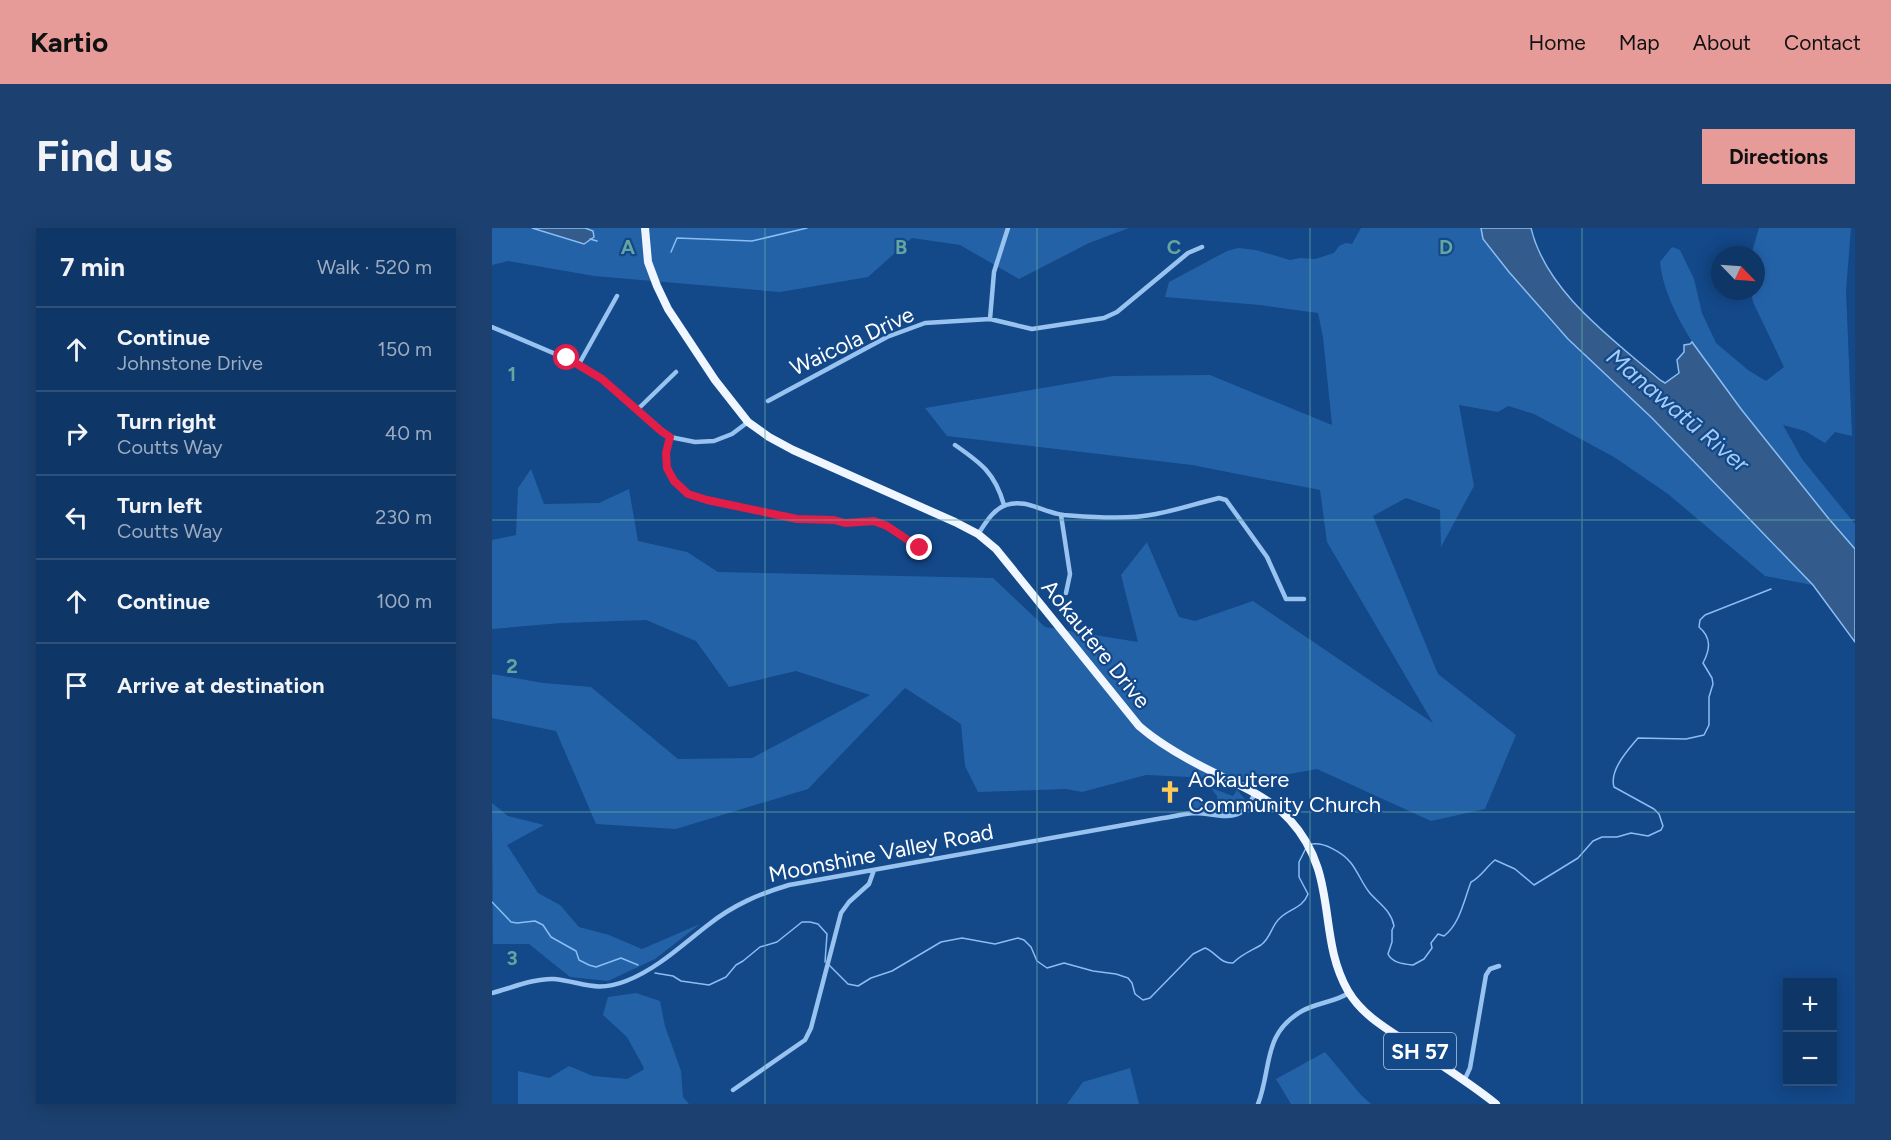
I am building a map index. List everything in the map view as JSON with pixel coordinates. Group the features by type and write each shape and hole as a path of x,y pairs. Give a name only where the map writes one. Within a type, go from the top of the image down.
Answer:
{"highway":[{"name":"Aokautere Drive","path":"645,228 648,262 662,297 715,380 748,422 786,446 955,522 978,534 996,549 1139,726 1152,737 1207,770 1255,793 1281,812 1311,850 1322,881 1335,959 1349,993 1370,1016 1496,1104"}],"street":[{"path":"990,319 994,272 1008,228"},
{"name":"Waicola Drive","path":"768,401 887,337 925,323 990,319 1032,329 1104,318 1117,312 1188,254 1202,247"},
{"path":"579,364 617,296"},
{"path":"492,327 579,364 602,379 670,437 695,442 714,441 739,430 748,422"},
{"path":"637,410 675,372"},
{"path":"670,437 666,453 667,468 674,481 688,494 797,519 834,520 845,523 868,520 881,523 926,552"},
{"path":"955,445 986,467 1004,505"},
{"path":"978,534 996,510 1014,503 1026,504 1061,515 1120,517 1155,515 1219,498 1226,500 1267,556 1286,599 1304,599"},
{"path":"1061,515 1070,574 1066,593"},
{"name":"Moonshine Valley Road","path":"492,993 552,979 593,987 608,987 627,981 657,964 733,907 762,893 789,885 1151,820 1185,816 1191,813 1234,817 1243,812 1255,793"},
{"path":"733,1090 805,1040 811,1028 841,913 849,902 869,884 874,870"},
{"path":"1464,1081 1470,1068 1486,975 1490,969 1499,966"},
{"path":"1257,1104 1268,1053 1276,1035 1288,1021 1303,1011 1349,993"}],"shaded area":[{"path":"492,228 1129,228 1089,243 1019,279 960,245 912,238 868,277 780,292 594,276 508,261 492,265"},
{"path":"1361,228 1481,228 1483,240 1556,327 1652,418 1813,585 1765,576 1668,494 1614,457 1534,414 1508,406 1498,412 1459,405 1474,486 1441,547 1440,510 1406,498 1373,516 1438,674 1516,735 1485,809 1431,821 1317,769 1257,780 1146,775 1082,792 1066,789 978,792 965,766 961,724 905,688 808,789 676,829 596,824 556,731 492,718 492,674 543,683 591,687 678,759 752,758 870,695 796,671 729,687 696,641 646,620 561,623 492,629 492,540 516,535 518,488 531,469 544,504 599,503 629,489 638,541 687,552 718,572 993,578 1045,627 1138,642 1121,575 1147,542 1179,617 1195,621 1253,601 1433,723 1327,542 1320,490 1192,465 947,436 925,408 1113,376 1210,375 1332,425 1323,337 1318,313 1260,305 1165,297 1169,282 1227,251 1238,248 1256,250 1290,260 1315,259 1334,253 1339,246 1346,243 1352,244"},
{"path":"1759,228 1851,228 1846,291 1852,436 1835,432 1825,443 1805,431 1783,425 1802,459 1855,524 1855,549 1701,356 1674,309 1665,285 1660,262 1672,247 1680,250 1694,279 1702,313 1716,343 1748,370 1766,381 1784,367 1753,302 1753,300 1765,300 1765,246 1754,246"},
{"path":"1211,788 1233,796 1237,790 1245,799 1245,804 1237,812 1231,814 1198,811 1193,807 1192,800 1217,801 1217,796"},
{"path":"492,803 508,816 544,825 507,845 538,893 560,905 579,927 609,935 642,949 700,924 655,959 608,981 570,977 529,944 493,944"},
{"path":"636,993 660,1001 665,1026 681,1071 683,1097 689,1104 518,1104 518,1071 549,1078 569,1066 593,1076 627,1079 643,1070 627,1037 603,1015 608,997"},
{"path":"1325,1052 1371,1104 1291,1104 1276,1079"},
{"path":"1130,1068 1139,1104 1067,1104 1083,1082"}],"water":[{"path":"532,228 585,228 593,231 594,237 584,244"},
{"name":"Manawatū River","path":"1481,228 1531,228 1539,251 1551,273 1566,293 1602,331 1665,383 1679,373 1677,360 1684,352 1684,345 1692,342 1741,409 1855,549 1855,642 1813,585 1652,418 1568,339 1483,239"}],"waterway":[{"path":"671,252 677,238 752,241 807,228"},
{"path":"590,239 597,241"},
{"path":"1309,845 1320,844 1332,848 1351,863 1369,892 1387,911 1392,920 1394,926 1388,954 1395,961 1413,965 1424,959 1438,934 1444,936 1454,925 1471,882 1495,860 1515,869 1534,885 1578,858 1593,841 1602,837 1617,837 1631,833 1648,836 1661,830 1663,826 1659,814 1654,809 1614,787 1614,774 1617,767 1638,738 1686,739 1704,735 1709,725 1709,697 1713,684 1703,663 1709,644 1706,635 1699,627 1700,620 1705,615 1771,589"},
{"path":"829,965 848,984 858,986 871,978 892,971 941,942 962,938 995,944 1018,938 1031,947 1037,961 1047,968 1064,963 1093,971 1116,974 1128,978 1135,994 1143,1000 1150,998 1193,954 1205,948 1221,960 1233,963 1261,945 1277,921 1306,899 1308,894 1299,877 1299,862 1306,848"},
{"path":"492,902 511,922 535,921 543,925 551,937 576,951 579,960 589,965 596,967 621,958 638,965"},
{"path":"655,973 673,976 681,981 709,985 726,977 736,965 760,947 777,942 802,922 818,924 827,934 825,962"}],"place":[{"name":"Aokautere Community Church","path":"1170,792"}],"route":[{"path":"567,358 602,379 670,437 666,453 667,468 678,486 688,494 797,519 834,520 845,523 874,521 887,526 920,548"}]}
